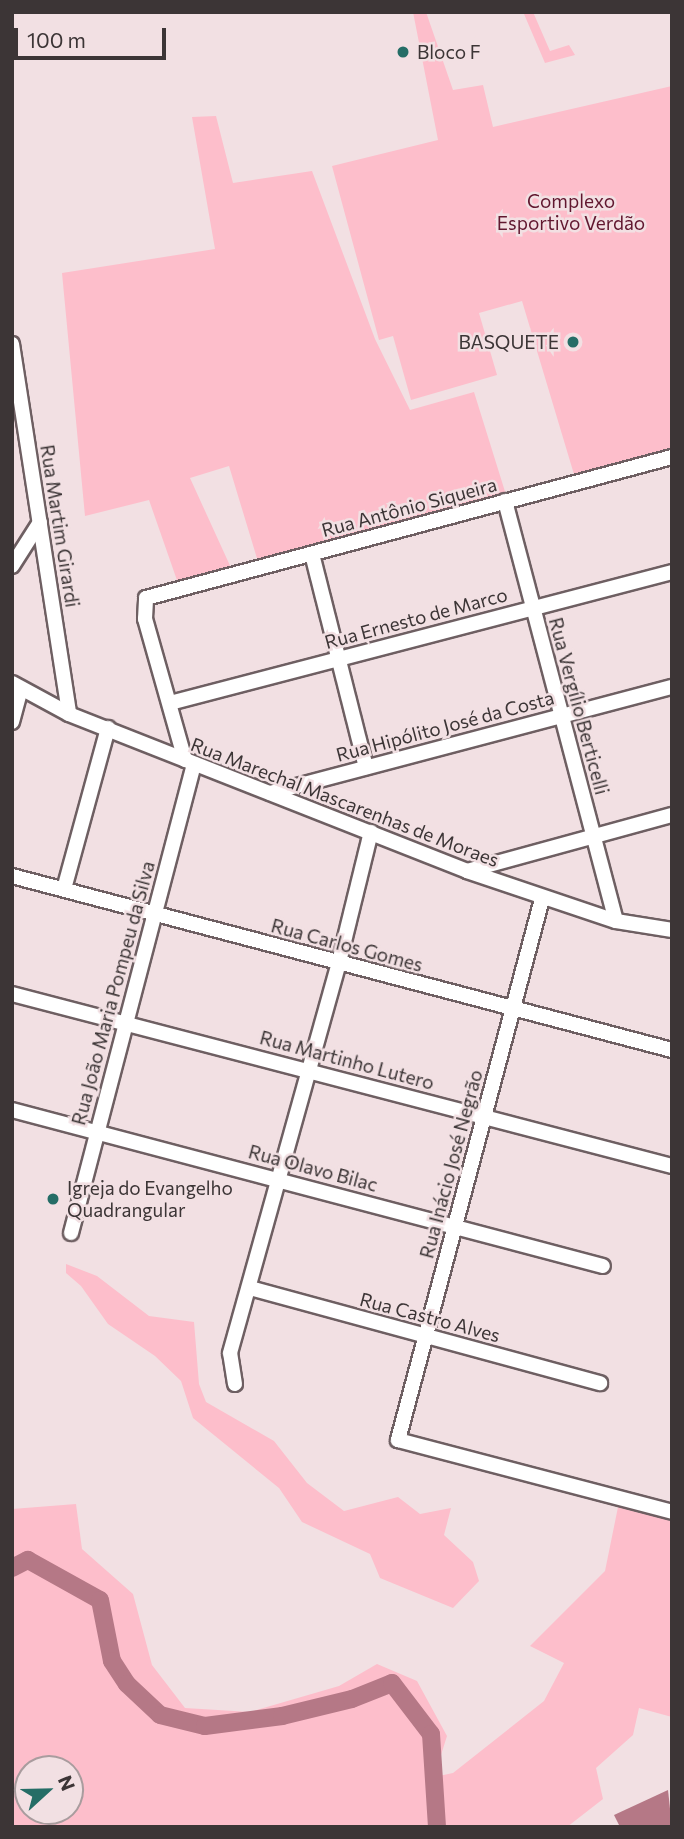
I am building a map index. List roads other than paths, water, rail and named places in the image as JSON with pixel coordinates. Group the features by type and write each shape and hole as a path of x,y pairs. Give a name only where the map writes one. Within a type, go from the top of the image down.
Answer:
{"street":[{"name":"Rua Martim Girardi","path":"12,344 17,406 40,523 69,713"},
{"name":"Rua Antônio Siqueira","path":"170,703 143,606 156,592 312,554 672,457"},
{"name":"Rua Vergílio Berticelli","path":"505,501 616,921"},
{"path":"12,566 40,523"},
{"path":"312,554 366,767"},
{"name":"Rua Ernesto de Marco","path":"170,703 672,572"},
{"path":"12,722 17,686"},
{"name":"Rua Marechal Mascarenhas de Moraes","path":"17,686 69,713 189,762 542,899 616,921 672,930"},
{"name":"Rua Hipólito José da Costa","path":"270,793 672,687"},
{"path":"170,703 189,762"},
{"path":"64,889 108,728"},
{"name":"Rua João Maria Pompeu da Silva","path":"71,1233 127,1022 189,762"},
{"path":"467,871 672,816"},
{"path":"235,1384 230,1353 250,1288 307,1068 339,962 371,832"},
{"name":"Rua Carlos Gomes","path":"12,876 512,1010 672,1050"},
{"name":"Rua Inácio José Negrão","path":"542,899 398,1440 672,1512"},
{"name":"Rua Martinho Lutero","path":"12,994 307,1068 672,1166"},
{"name":"Rua Olavo Bilac","path":"12,1110 603,1266"},
{"name":"Rua Castro Alves","path":"250,1288 600,1383"}],"waterway":[{"path":"12,1568 28,1560 100,1600 112,1661 127,1684 160,1715 205,1726 282,1716 352,1699 392,1683 431,1734 437,1827"}],"place":[{"name":"Bloco F","path":"403,52"},
{"name":"BASQUETE","path":"573,342"},
{"name":"Igreja do Evangelho Quadrangular","path":"53,1199"}],"park label":[{"name":"Complexo Esportivo Verdão","path":"571,212"}]}
